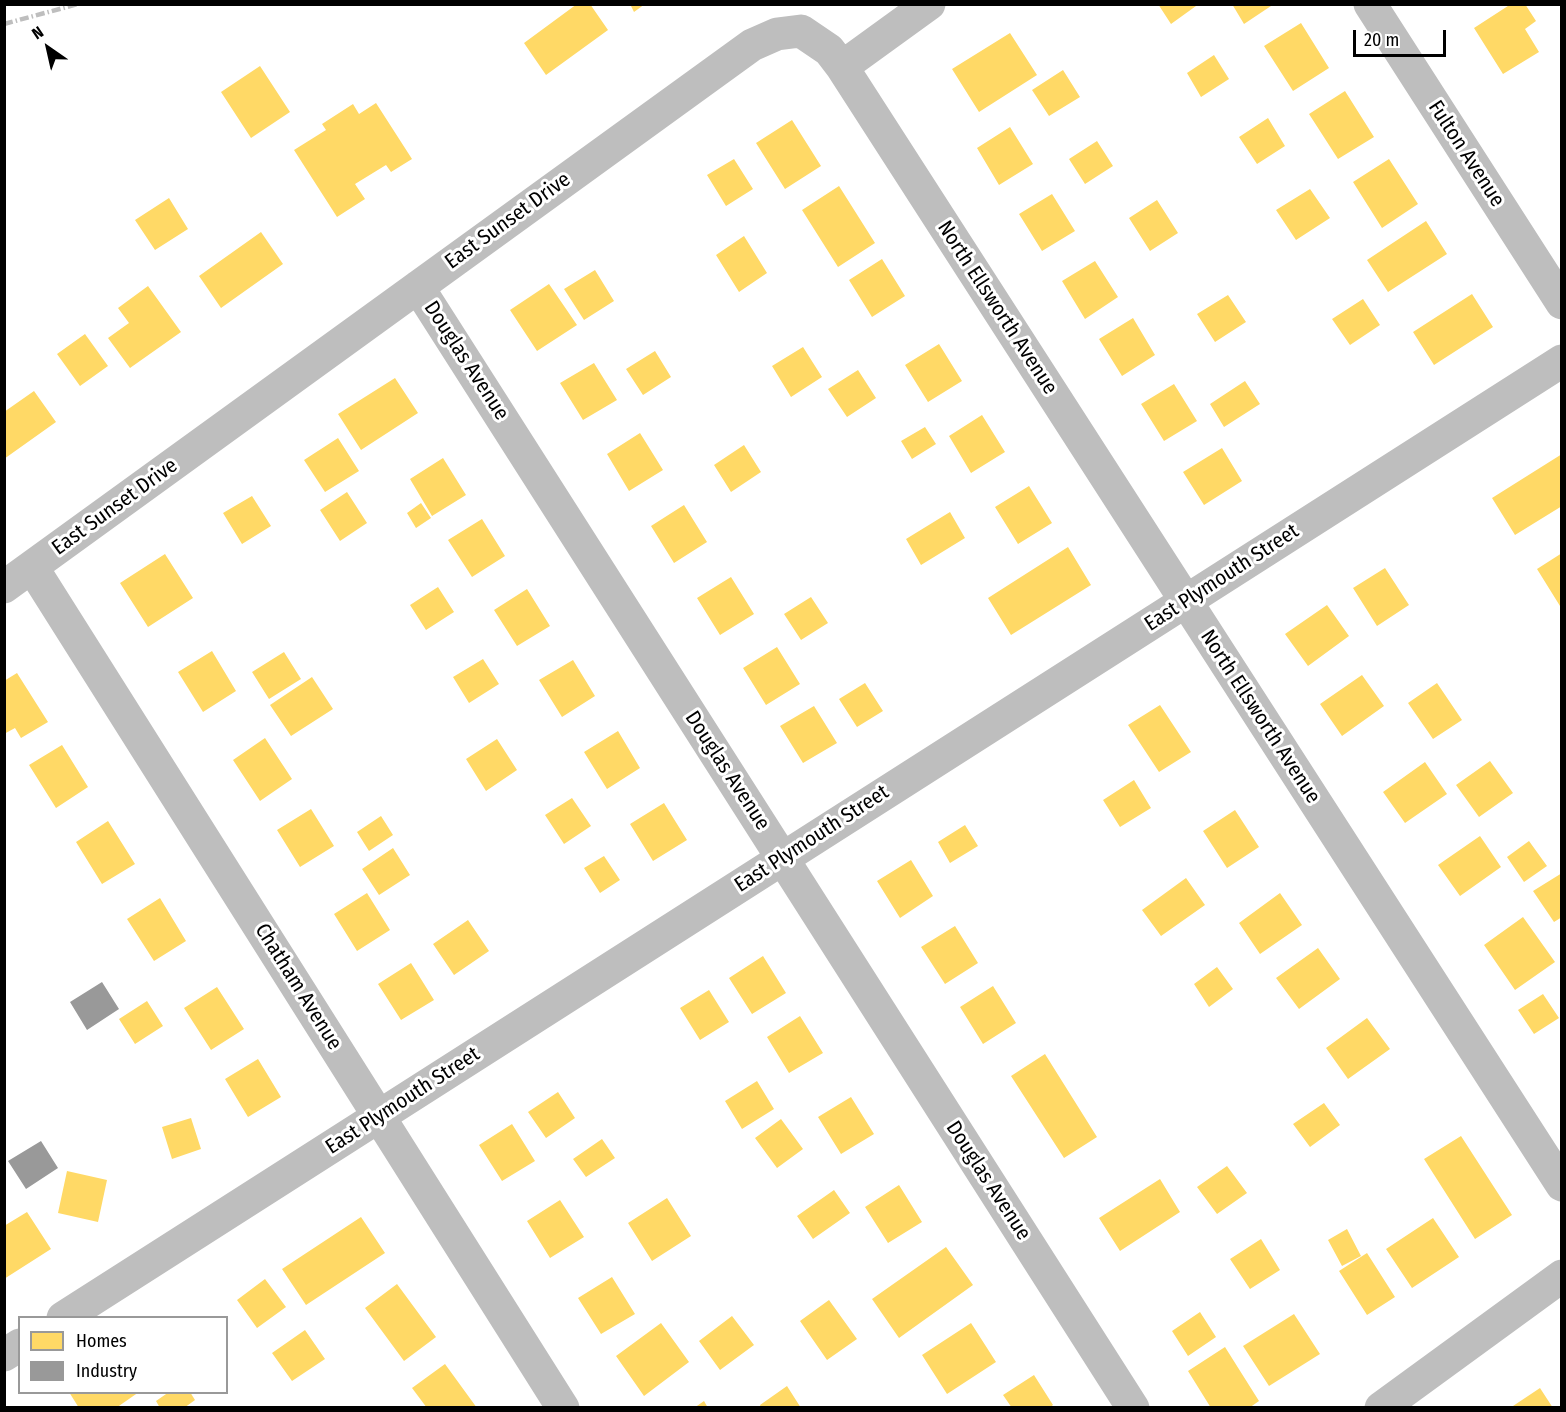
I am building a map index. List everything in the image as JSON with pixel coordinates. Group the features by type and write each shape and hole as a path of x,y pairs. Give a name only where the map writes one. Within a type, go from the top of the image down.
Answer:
{"street":[{"path":"842,67 929,4"},
{"name":"Fulton Avenue","path":"1370,4 1562,303"},
{"name":"East Sunset Drive","path":"4,587 752,45 777,34 801,31 829,50 842,67"},
{"name":"North Ellsworth Avenue","path":"842,67 1562,1185"},
{"name":"Douglas Avenue","path":"418,287 1133,1407"},
{"name":"East Plymouth Street","path":"65,1316 1562,361"},
{"name":"Chatham Avenue","path":"32,567 563,1407"},
{"path":"1381,1407 1562,1276"},
{"path":"4,1355 18,1346"}],"building: Homes":[{"path":"577,4 590,4 608,30 546,75 524,43"},
{"path":"630,4 645,4 634,12"},
{"path":"1158,4 1194,4 1196,6 1171,24"},
{"path":"1232,4 1274,4 1244,24"},
{"path":"1511,4 1525,4 1536,21 1525,29 1539,52 1503,74 1474,28"},
{"path":"1301,23 1329,68 1293,91 1264,46"},
{"path":"1010,33 1037,75 979,112 952,69"},
{"path":"1214,55 1229,79 1201,97 1187,73"},
{"path":"260,66 290,112 251,138 221,92"},
{"path":"1063,70 1080,97 1049,116 1032,90"},
{"path":"1345,91 1374,137 1338,159 1309,114"},
{"path":"376,103 412,159 391,172 386,165 355,184 365,199 337,217 294,150 326,130 322,124 353,104 359,114"},
{"path":"1268,118 1285,146 1257,164 1239,137"},
{"path":"792,120 821,166 785,189 756,143"},
{"path":"1010,127 1033,164 999,185 977,148"},
{"path":"1097,141 1113,166 1085,184 1069,159"},
{"path":"734,159 753,189 726,206 707,175"},
{"path":"1389,159 1418,204 1382,228 1353,182"},
{"path":"839,186 875,243 838,267 802,210"},
{"path":"1310,189 1330,218 1296,240 1276,210"},
{"path":"1052,194 1075,231 1042,251 1019,214"},
{"path":"169,198 188,229 155,250 135,220"},
{"path":"1157,200 1178,233 1150,251 1129,218"},
{"path":"1426,221 1447,254 1388,292 1367,260"},
{"path":"261,232 283,264 221,308 199,276"},
{"path":"744,236 767,273 739,292 716,255"},
{"path":"882,259 905,296 872,317 849,280"},
{"path":"1095,261 1118,297 1085,319 1062,281"},
{"path":"595,270 614,301 584,320 564,289"},
{"path":"549,284 577,325 537,351 510,310"},
{"path":"148,286 181,332 130,368 108,338 129,323 118,308"},
{"path":"1472,294 1493,327 1434,365 1413,332"},
{"path":"1228,295 1246,322 1215,342 1197,314"},
{"path":"1363,299 1380,325 1350,345 1332,319"},
{"path":"1133,318 1155,355 1122,376 1099,339"},
{"path":"85,334 108,366 80,386 57,354"},
{"path":"939,344 962,381 928,402 905,365"},
{"path":"803,347 822,377 791,397 772,366"},
{"path":"655,351 671,377 643,395 626,369"},
{"path":"594,363 617,400 583,420 560,383"},
{"path":"858,370 876,398 847,417 828,389"},
{"path":"395,378 418,413 361,450 338,414"},
{"path":"1245,381 1260,404 1224,427 1210,404"},
{"path":"1174,384 1197,421 1164,441 1141,404"},
{"path":"34,391 56,422 4,459 4,412"},
{"path":"982,415 1005,452 971,473 949,436"},
{"path":"925,427 936,444 912,459 901,441"},
{"path":"640,433 663,470 629,491 607,454"},
{"path":"338,438 359,471 325,492 304,460"},
{"path":"744,445 761,472 731,492 714,465"},
{"path":"1222,448 1242,481 1204,505 1183,472"},
{"path":"1562,454 1562,506 1515,535 1492,498"},
{"path":"443,458 466,495 432,516 410,479"},
{"path":"1029,486 1052,523 1018,544 995,507"},
{"path":"347,492 367,523 340,541 320,510"},
{"path":"252,496 271,526 242,544 223,513"},
{"path":"421,503 431,518 416,528 407,513"},
{"path":"684,505 707,542 674,563 651,526"},
{"path":"950,512 965,538 921,565 906,539"},
{"path":"482,519 505,556 472,577 448,540"},
{"path":"1068,547 1091,585 1011,635 988,598"},
{"path":"1562,553 1562,605 1560,606 1537,569"},
{"path":"165,554 193,598 148,627 120,583"},
{"path":"1385,568 1409,605 1377,626 1353,588"},
{"path":"731,577 754,614 720,635 697,598"},
{"path":"438,587 454,612 426,630 410,605"},
{"path":"527,589 550,626 517,646 494,610"},
{"path":"811,597 828,623 801,640 784,614"},
{"path":"1327,605 1349,636 1308,666 1285,634"},
{"path":"777,647 800,684 766,705 743,668"},
{"path":"212,651 236,691 203,712 178,672"},
{"path":"284,652 301,679 269,699 252,672"},
{"path":"483,659 499,684 469,703 453,677"},
{"path":"573,660 595,696 562,717 539,680"},
{"path":"17,673 48,722 21,738 15,728 4,734 4,681"},
{"path":"1362,675 1384,706 1342,736 1320,704"},
{"path":"312,677 333,709 291,736 270,705"},
{"path":"865,683 883,711 857,727 839,699"},
{"path":"1437,683 1462,720 1433,739 1408,703"},
{"path":"1160,705 1191,752 1159,772 1128,725"},
{"path":"814,706 837,743 803,763 780,726"},
{"path":"618,731 640,768 607,789 584,752"},
{"path":"265,738 292,779 260,801 233,760"},
{"path":"497,739 517,770 486,791 466,759"},
{"path":"62,745 88,787 56,808 29,765"},
{"path":"1490,761 1513,793 1479,817 1456,785"},
{"path":"1425,762 1447,794 1405,823 1383,792"},
{"path":"1134,780 1151,808 1120,827 1103,800"},
{"path":"572,798 591,826 564,844 545,815"},
{"path":"664,803 687,840 653,861 630,824"},
{"path":"311,809 334,846 300,867 277,830"},
{"path":"1235,810 1259,847 1227,868 1203,831"},
{"path":"381,816 393,835 369,851 357,832"},
{"path":"108,821 135,864 102,884 76,842"},
{"path":"965,825 978,846 950,863 938,842"},
{"path":"1480,836 1501,867 1460,896 1438,865"},
{"path":"1529,841 1547,866 1524,882 1507,857"},
{"path":"393,848 410,875 379,895 362,869"},
{"path":"604,856 620,880 600,893 584,868"},
{"path":"911,860 933,896 900,918 877,881"},
{"path":"1562,873 1562,917 1554,922 1533,891"},
{"path":"1186,878 1205,905 1161,936 1142,910"},
{"path":"367,893 390,930 357,951 334,914"},
{"path":"1280,893 1302,925 1260,954 1239,923"},
{"path":"160,898 186,941 154,961 127,919"},
{"path":"1523,917 1555,962 1515,990 1484,945"},
{"path":"468,920 489,951 454,975 433,944"},
{"path":"955,926 978,963 945,984 921,947"},
{"path":"1318,948 1340,979 1299,1009 1276,978"},
{"path":"763,956 786,993 752,1014 729,978"},
{"path":"411,963 434,1000 401,1020 378,984"},
{"path":"1217,967 1233,989 1209,1007 1194,984"},
{"path":"993,986 1016,1023 983,1044 960,1007"},
{"path":"217,987 244,1029 211,1050 184,1008"},
{"path":"709,990 729,1022 700,1040 680,1008"},
{"path":"1543,994 1559,1018 1534,1034 1518,1010"},
{"path":"147,1001 163,1026 135,1044 119,1019"},
{"path":"800,1016 823,1053 789,1073 767,1037"},
{"path":"1367,1018 1390,1049 1348,1079 1326,1048"},
{"path":"1045,1054 1097,1137 1064,1158 1011,1076"},
{"path":"258,1059 281,1097 248,1117 225,1079"},
{"path":"757,1081 774,1109 742,1129 725,1101"},
{"path":"558,1092 575,1118 546,1138 528,1112"},
{"path":"851,1097 874,1134 841,1154 818,1117"},
{"path":"1324,1103 1340,1125 1310,1147 1293,1124"},
{"path":"191,1118 201,1149 172,1159 162,1127"},
{"path":"781,1119 803,1149 777,1168 755,1138"},
{"path":"512,1124 535,1161 502,1181 479,1145"},
{"path":"1461,1136 1512,1215 1475,1239 1424,1159"},
{"path":"602,1139 615,1158 586,1177 573,1159"},
{"path":"1227,1166 1247,1193 1217,1214 1197,1187"},
{"path":"67,1171 107,1180 98,1222 58,1213"},
{"path":"1160,1179 1180,1212 1120,1251 1099,1218"},
{"path":"899,1185 922,1222 888,1243 865,1207"},
{"path":"834,1190 850,1213 813,1239 797,1216"},
{"path":"667,1198 691,1236 652,1261 628,1223"},
{"path":"560,1200 584,1237 550,1258 527,1221"},
{"path":"27,1212 51,1249 4,1279 4,1226"},
{"path":"361,1217 385,1253 306,1305 282,1269"},
{"path":"1433,1218 1459,1257 1412,1288 1386,1249"},
{"path":"1347,1229 1361,1256 1342,1266 1328,1240"},
{"path":"1261,1239 1280,1270 1250,1289 1230,1259"},
{"path":"946,1247 973,1285 899,1338 872,1299"},
{"path":"1367,1253 1395,1297 1367,1315 1339,1271"},
{"path":"612,1277 635,1314 601,1334 578,1298"},
{"path":"265,1279 286,1307 257,1328 237,1300"},
{"path":"397,1284 436,1337 404,1361 365,1308"},
{"path":"829,1300 857,1339 827,1360 800,1321"},
{"path":"1200,1312 1216,1337 1188,1356 1172,1331"},
{"path":"1294,1314 1320,1354 1269,1386 1243,1346"},
{"path":"732,1316 754,1345 720,1370 699,1341"},
{"path":"661,1323 689,1362 644,1396 616,1356"},
{"path":"971,1323 996,1362 947,1394 922,1355"},
{"path":"305,1330 325,1359 292,1381 272,1353"},
{"path":"1225,1347 1259,1401 1249,1408 1211,1408 1188,1371"},
{"path":"445,1364 477,1408 427,1408 412,1388"},
{"path":"1034,1375 1053,1405 1049,1408 1012,1408 1003,1395"},
{"path":"787,1386 801,1408 761,1408 760,1405"},
{"path":"1540,1388 1553,1408 1510,1408"},
{"path":"70,1394 136,1394 116,1408 79,1408"},
{"path":"166,1394 191,1394 195,1400 184,1408 160,1408 156,1401"},
{"path":"704,1401 708,1408 694,1408"}],"building: Industry":[{"path":"102,982 119,1009 87,1030 70,1002"},
{"path":"41,1141 58,1168 26,1189 8,1161"}],"railway":[{"path":"4,24 78,4"}]}
